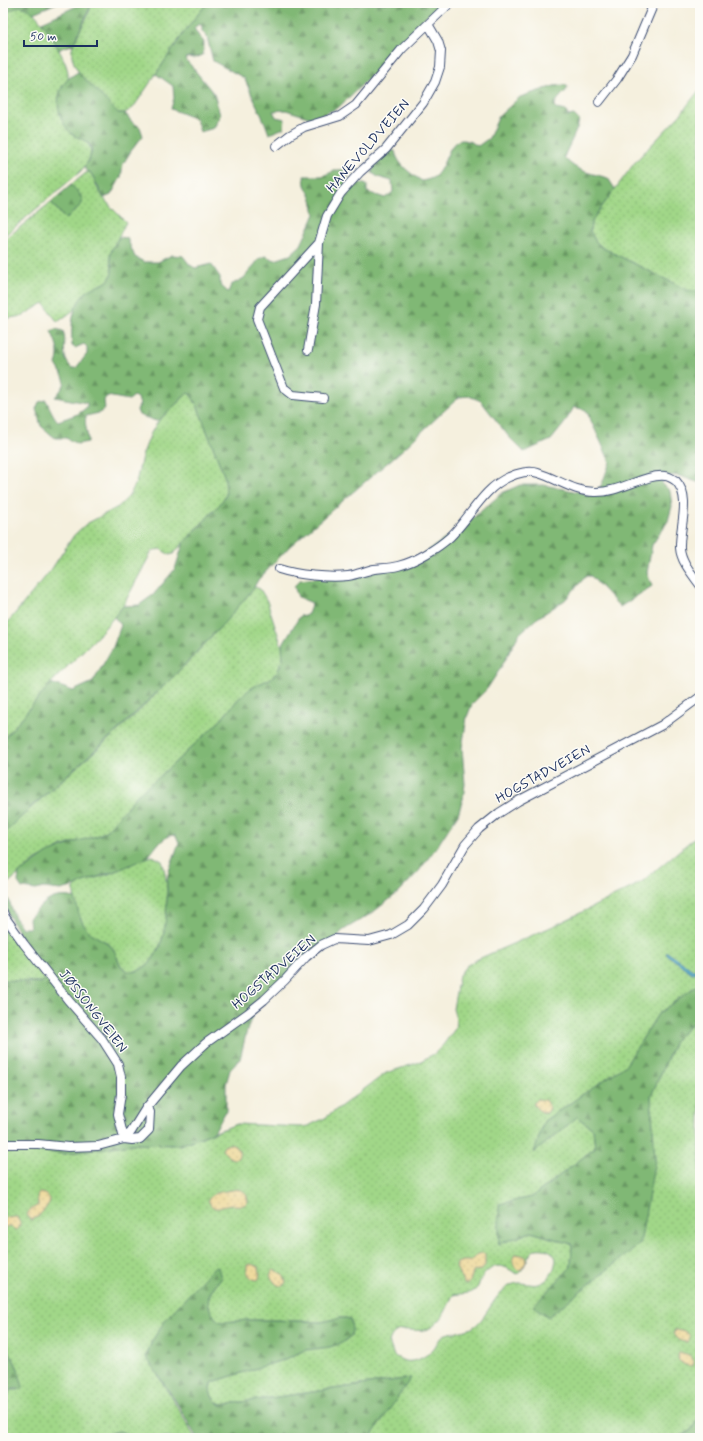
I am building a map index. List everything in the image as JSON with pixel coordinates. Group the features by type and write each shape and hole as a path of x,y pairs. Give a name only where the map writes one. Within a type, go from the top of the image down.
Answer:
{"street":[{"path":"276,146 290,135 304,127 340,116 356,105 402,50 450,3"},
{"path":"599,102 632,55 654,3"},
{"name":"HANEVOLDVEIEN","path":"308,350 316,304 319,243 327,216 341,193 360,172 386,149 423,103 436,82 440,67 441,51 438,41 428,24"},
{"name":"HANEVOLDVEIEN","path":"319,243 260,307 257,319 284,388 293,395 322,398"},
{"path":"279,569 307,575 347,576 373,569 398,566 413,561 449,537 492,487 508,477 518,474 527,472 537,473 570,488 596,492 623,487 652,477 667,476 675,480 681,487 684,496 680,550 684,562 700,585"},
{"name":"HOGSTADVEIEN","path":"124,1139 131,1132 146,1108 181,1066 206,1043 264,1000 306,957 322,945 334,939 369,941 391,935 408,925 424,910 442,885 466,845 479,829 499,813 518,801 662,725 700,697"},
{"name":"JØSSONGVEIEN","path":"3,912 24,944 68,1000 102,1039 118,1064 121,1077 121,1094 118,1114 124,1139"},
{"path":"3,1144 38,1144 68,1147 98,1146 124,1139 140,1139 149,1130 150,1112 146,1108"}],"green space":[{"path":"3,3 57,3 33,13 29,9 20,6 3,14"},
{"path":"83,3 92,3 73,45 59,50 42,22"},
{"path":"92,3 207,3 185,31 133,108 125,113 118,113 86,82 74,64 72,54 73,45"},
{"path":"207,3 442,3 418,24 374,73 339,107 314,119 286,110 273,111 276,117 285,119 284,128 269,134 244,78 213,61 207,37 202,31 202,26 199,24 194,28 204,42 203,55 195,58 187,57 186,60 214,94 220,115 214,128 200,132 196,119 171,109 174,98 173,86 156,74 185,31"},
{"path":"20,6 29,9 34,13 47,30 60,52 68,72 68,78 60,92 74,135 81,138 90,146 91,154 86,165 81,171 3,237 3,14 8,10"},
{"path":"78,72 118,113 125,113 132,122 140,127 143,136 123,164 121,177 111,195 104,198 92,175 90,172 87,172 84,167 91,155 90,145 73,135 63,123 58,108 58,100 63,85 69,78"},
{"path":"565,85 568,87 556,102 556,109 566,111 568,116 574,115 579,120 575,134 564,157 579,169 608,178 615,189 595,216 591,224 590,231 596,242 603,248 689,291 700,291 700,483 680,476 664,475 662,483 670,491 672,506 668,521 652,545 647,573 652,586 620,607 591,576 586,576 565,600 536,619 519,634 487,689 472,704 467,717 462,748 465,784 463,799 458,814 419,871 399,892 372,913 342,931 333,942 321,946 254,1010 240,1059 230,1070 226,1084 226,1111 214,1132 180,1145 132,1144 64,1154 3,1147 3,980 39,983 45,980 45,976 8,914 5,898 9,900 14,916 22,928 30,928 29,918 44,903 60,897 75,898 81,919 86,928 111,947 123,968 130,972 135,972 146,966 153,959 162,940 166,919 168,876 179,842 175,835 168,836 158,844 148,857 121,869 61,890 43,888 36,890 22,888 18,882 19,873 48,853 78,841 100,835 107,830 138,794 158,778 220,721 239,698 250,689 270,679 277,673 283,659 282,645 300,616 308,614 312,603 298,597 294,586 300,580 390,568 412,562 466,524 502,493 520,485 544,485 593,495 602,484 610,462 586,410 574,407 564,424 551,440 524,452 509,437 481,401 469,396 459,397 401,451 290,546 258,580 253,589 226,621 174,676 118,730 31,807 6,832 3,828 3,740 51,683 73,691 93,682 113,647 121,625 114,617 123,606 139,605 153,595 175,569 183,544 220,504 226,495 225,478 197,405 188,393 159,420 156,421 139,415 137,410 140,404 138,399 134,396 129,400 107,396 104,400 105,409 99,413 86,416 85,423 88,442 77,444 66,438 55,438 41,426 36,409 39,402 46,400 53,415 58,421 78,414 87,407 87,403 55,397 64,384 64,378 56,364 58,351 51,331 56,329 63,331 66,359 72,368 76,368 87,354 87,347 84,344 75,348 72,346 72,322 76,307 85,293 106,282 110,278 112,270 110,254 119,237 127,238 135,257 144,262 158,262 172,255 183,256 190,265 195,268 211,264 220,277 220,285 228,292 231,285 244,278 259,259 265,256 275,260 290,255 301,245 315,214 312,199 305,185 304,176 322,176 337,170 351,169 345,189 349,191 358,182 367,185 367,192 385,198 393,192 392,181 378,177 372,173 374,166 390,150 395,151 396,156 405,168 413,175 422,181 430,179 439,171 454,143 460,140 468,141 478,146 489,138 499,116 520,97 554,86"},
{"path":"700,89 700,291 689,291 603,248 596,242 590,231 591,224 595,216 636,161 680,115"},
{"path":"87,172 90,172 97,187 111,207 126,222 110,256 112,270 111,277 107,282 85,293 74,310 59,321 56,320 44,303 22,316 3,319 3,241 51,202 63,217 80,195 71,185"},
{"path":"71,185 81,196 82,204 66,219 51,202"},
{"path":"188,393 197,405 225,478 226,495 220,504 173,554 170,555 160,549 152,551 123,606 97,637 51,683 3,740 3,628 51,570 74,535 86,524 118,507 129,496 136,483 142,456 151,433 159,420"},
{"path":"255,587 260,589 267,601 283,650 283,659 277,673 239,698 220,721 158,778 138,794 107,830 95,837 63,846 36,860 8,883 6,882 3,864 3,842 6,832 119,730 154,696 205,644"},
{"path":"700,833 700,983 658,1014 626,1065 544,1121 535,1152 577,1117 593,1129 595,1148 532,1197 500,1204 499,1244 531,1232 572,1244 571,1267 534,1306 548,1317 655,1160 651,1096 676,1039 700,1016 700,1416 691,1430 679,1438 370,1438 410,1378 221,1405 215,1401 211,1395 210,1388 213,1382 286,1359 305,1350 330,1347 351,1321 347,1318 340,1318 321,1322 274,1320 218,1321 213,1315 208,1304 210,1294 221,1278 217,1266 166,1319 152,1341 146,1356 195,1438 133,1438 130,1436 107,1436 106,1438 3,1438 3,1419 6,1411 7,1395 10,1390 19,1390 18,1369 3,1338 3,1147 64,1154 132,1144 180,1145 237,1124 308,1126 325,1118 386,1073 417,1063 434,1054 443,1045 455,1029 456,1019 453,1009 459,975 466,966 476,960 560,923 643,881","holes":["536,1249 545,1249 551,1252 556,1259 555,1266 550,1276 545,1281 540,1284 516,1283 511,1285 500,1293 475,1326 444,1335 440,1338 431,1351 421,1358 413,1361 404,1361 394,1356 389,1342 392,1335 396,1332 401,1330 424,1330 430,1328 442,1318 453,1295 472,1292 478,1287 483,1276 497,1266 507,1268 518,1274 523,1268 530,1254"]},
{"path":"153,856 162,861 165,874 167,908 165,927 161,944 153,958 143,968 129,972 121,966 110,945 87,930 76,907 74,889 83,882 109,874 142,859"},
{"path":"3,920 45,980 42,982 3,980"},
{"path":"700,983 700,1016 676,1039 651,1096 655,1160 640,1244 548,1317 533,1306 571,1267 572,1244 531,1232 499,1244 499,1204 532,1197 595,1148 593,1129 577,1117 534,1153 544,1121 626,1065 658,1014"},
{"path":"215,1266 218,1267 221,1278 210,1293 208,1303 213,1315 218,1321 274,1320 321,1322 347,1318 351,1321 352,1330 351,1336 342,1343 330,1347 305,1350 286,1359 213,1382 210,1391 215,1401 221,1405 411,1378 370,1438 197,1438 180,1408 146,1357 152,1341 166,1319"},
{"path":"3,1338 18,1369 23,1387 22,1389 13,1389 9,1392 3,1419"},
{"path":"700,1416 700,1438 679,1438 691,1430"},
{"path":"121,1431 133,1438 106,1438 112,1432"}],"sand":[{"path":"538,1099 545,1100 550,1108 547,1113 539,1110 533,1104"},
{"path":"229,1144 238,1148 238,1158 231,1158 222,1150 224,1146"},
{"path":"237,1189 246,1194 248,1202 244,1205 232,1205 215,1208 208,1200 214,1194"},
{"path":"39,1193 46,1195 50,1201 42,1212 32,1220 29,1219 27,1214 38,1205 37,1196"},
{"path":"17,1217 21,1225 18,1229 16,1230 11,1227 3,1227 3,1218"},
{"path":"478,1254 485,1254 485,1265 482,1270 474,1271 468,1284 464,1284 456,1267 457,1263 462,1261 470,1261"},
{"path":"515,1254 526,1257 526,1262 522,1269 518,1270 514,1265 513,1258"},
{"path":"251,1264 259,1267 259,1279 256,1280 248,1275 247,1265"},
{"path":"273,1270 283,1275 286,1282 283,1286 275,1283 272,1279 270,1275"},
{"path":"676,1329 689,1334 690,1336 688,1342 677,1339 673,1333"},
{"path":"680,1352 689,1355 694,1361 694,1364 691,1366 680,1362 677,1356"}],"water":[{"path":"667,952 693,970 698,970 700,968 700,971 692,973 666,954"}]}
